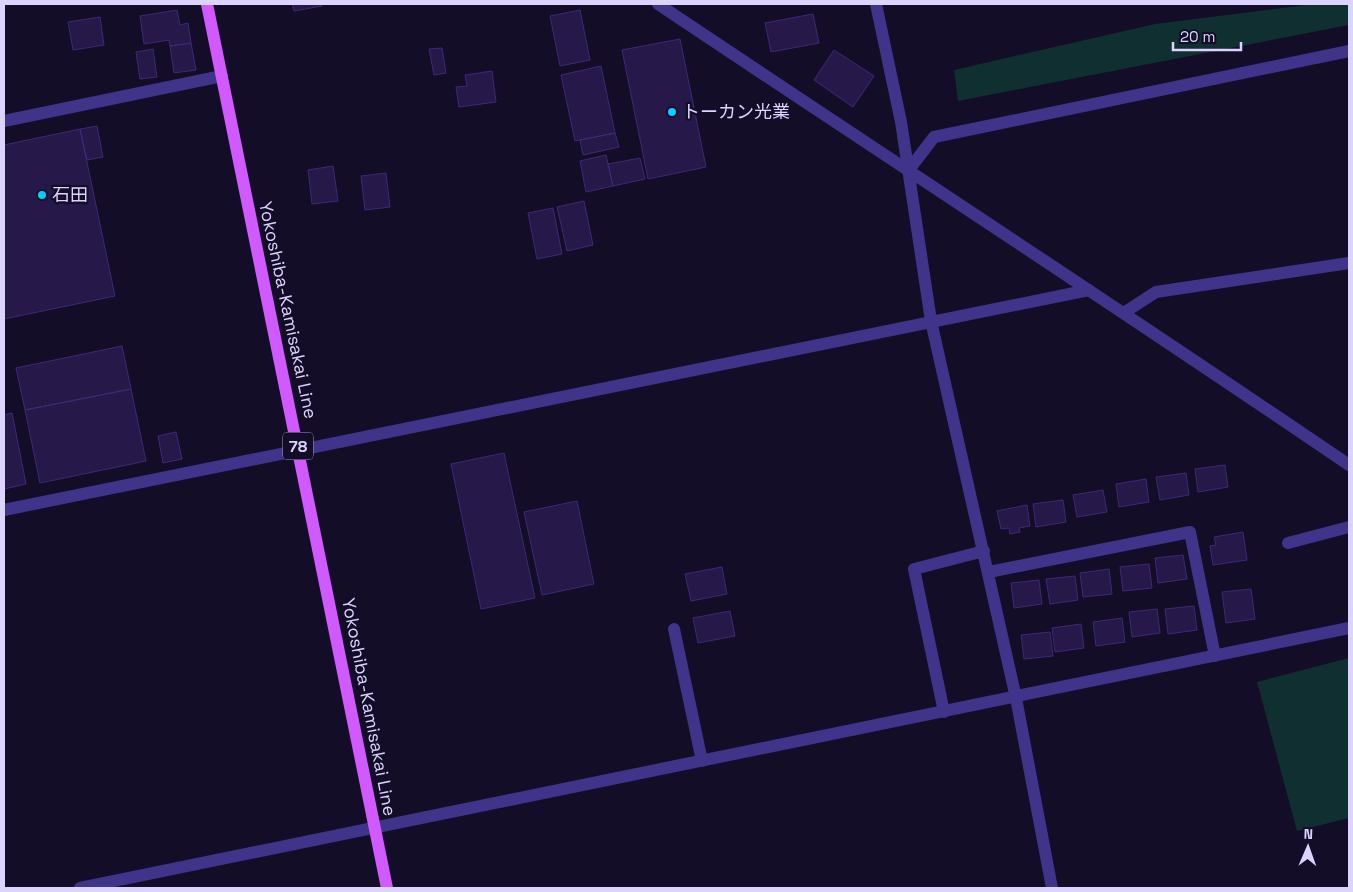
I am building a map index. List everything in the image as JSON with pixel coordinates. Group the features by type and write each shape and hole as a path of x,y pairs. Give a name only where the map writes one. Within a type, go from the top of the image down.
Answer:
{"main road":[{"name":"Yokoshiba-Kamisakai Line","path":"207,4 387,888"}],"street":[{"path":"658,4 908,171 1089,290 1126,312 1349,465"},
{"path":"876,4 901,122 931,321 1016,698 1052,888"},
{"path":"908,171 934,137 1349,51"},
{"path":"4,121 222,76"},
{"path":"1126,312 1156,292 1349,263"},
{"path":"4,510 298,448 1089,290"},
{"path":"1288,543 1349,527"},
{"path":"989,572 1190,532 1215,656"},
{"path":"944,712 914,569 984,551"},
{"path":"80,888 1016,698 1349,628"},
{"path":"674,629 702,761"}],"green space":[{"path":"1314,4 1349,4 1349,25 958,101 954,70 1155,24"},
{"path":"1349,658 1349,818 1297,831 1257,682"}],"building":[{"path":"292,4 321,4 322,6 294,11"},
{"path":"177,10 180,25 188,23 191,43 170,46 169,40 144,44 140,16"},
{"path":"580,10 590,60 560,66 550,16"},
{"path":"813,14 819,43 771,52 765,23"},
{"path":"100,17 104,45 73,50 68,22"},
{"path":"680,39 706,167 648,179 622,50"},
{"path":"191,43 196,70 174,73 170,46"},
{"path":"442,48 446,73 434,75 429,49"},
{"path":"153,49 157,77 140,79 136,52"},
{"path":"834,50 874,76 853,107 814,80"},
{"path":"601,66 615,133 575,141 561,75"},
{"path":"492,71 496,102 459,107 456,87 467,86 465,75"},
{"path":"97,126 103,157 87,160 80,129"},
{"path":"80,129 115,296 4,319 4,145"},
{"path":"615,133 619,147 583,155 580,140"},
{"path":"606,155 613,186 586,192 580,161"},
{"path":"640,158 645,179 613,186 608,164"},
{"path":"333,166 338,201 312,204 308,170"},
{"path":"386,173 390,207 365,210 361,176"},
{"path":"584,201 593,245 567,251 557,207"},
{"path":"553,208 562,254 537,259 528,213"},
{"path":"122,346 131,389 25,410 16,368"},
{"path":"131,389 146,461 40,483 25,410"},
{"path":"12,413 26,484 4,489 4,415"},
{"path":"176,432 182,459 163,463 158,436"},
{"path":"504,453 535,598 481,609 451,464"},
{"path":"1225,465 1228,487 1198,492 1195,469"},
{"path":"1186,473 1189,495 1160,500 1156,477"},
{"path":"1146,479 1149,502 1119,507 1116,484"},
{"path":"1103,490 1107,512 1077,517 1073,495"},
{"path":"1063,500 1066,522 1036,527 1033,504"},
{"path":"577,501 594,584 542,595 524,512"},
{"path":"1027,505 1030,526 1019,528 1020,532 1010,534 1009,528 1001,529 997,511"},
{"path":"1243,532 1247,560 1213,565 1210,546 1216,545 1214,537"},
{"path":"1183,555 1187,579 1158,583 1155,558"},
{"path":"1149,564 1152,588 1123,591 1120,567"},
{"path":"722,567 727,594 691,601 685,574"},
{"path":"1109,569 1112,594 1083,597 1080,573"},
{"path":"1075,576 1078,600 1050,604 1046,579"},
{"path":"1039,580 1042,604 1014,608 1011,583"},
{"path":"1251,589 1255,619 1226,623 1222,592"},
{"path":"1194,606 1197,630 1168,634 1165,609"},
{"path":"1157,609 1160,633 1132,637 1129,612"},
{"path":"730,611 735,636 698,643 693,618"},
{"path":"1122,618 1125,642 1096,646 1093,622"},
{"path":"1081,624 1084,648 1055,652 1052,628"},
{"path":"1050,632 1053,656 1024,659 1021,635"}],"place":[{"name":"トーカン光業","path":"672,112"},
{"name":"石田","path":"42,195"}]}
